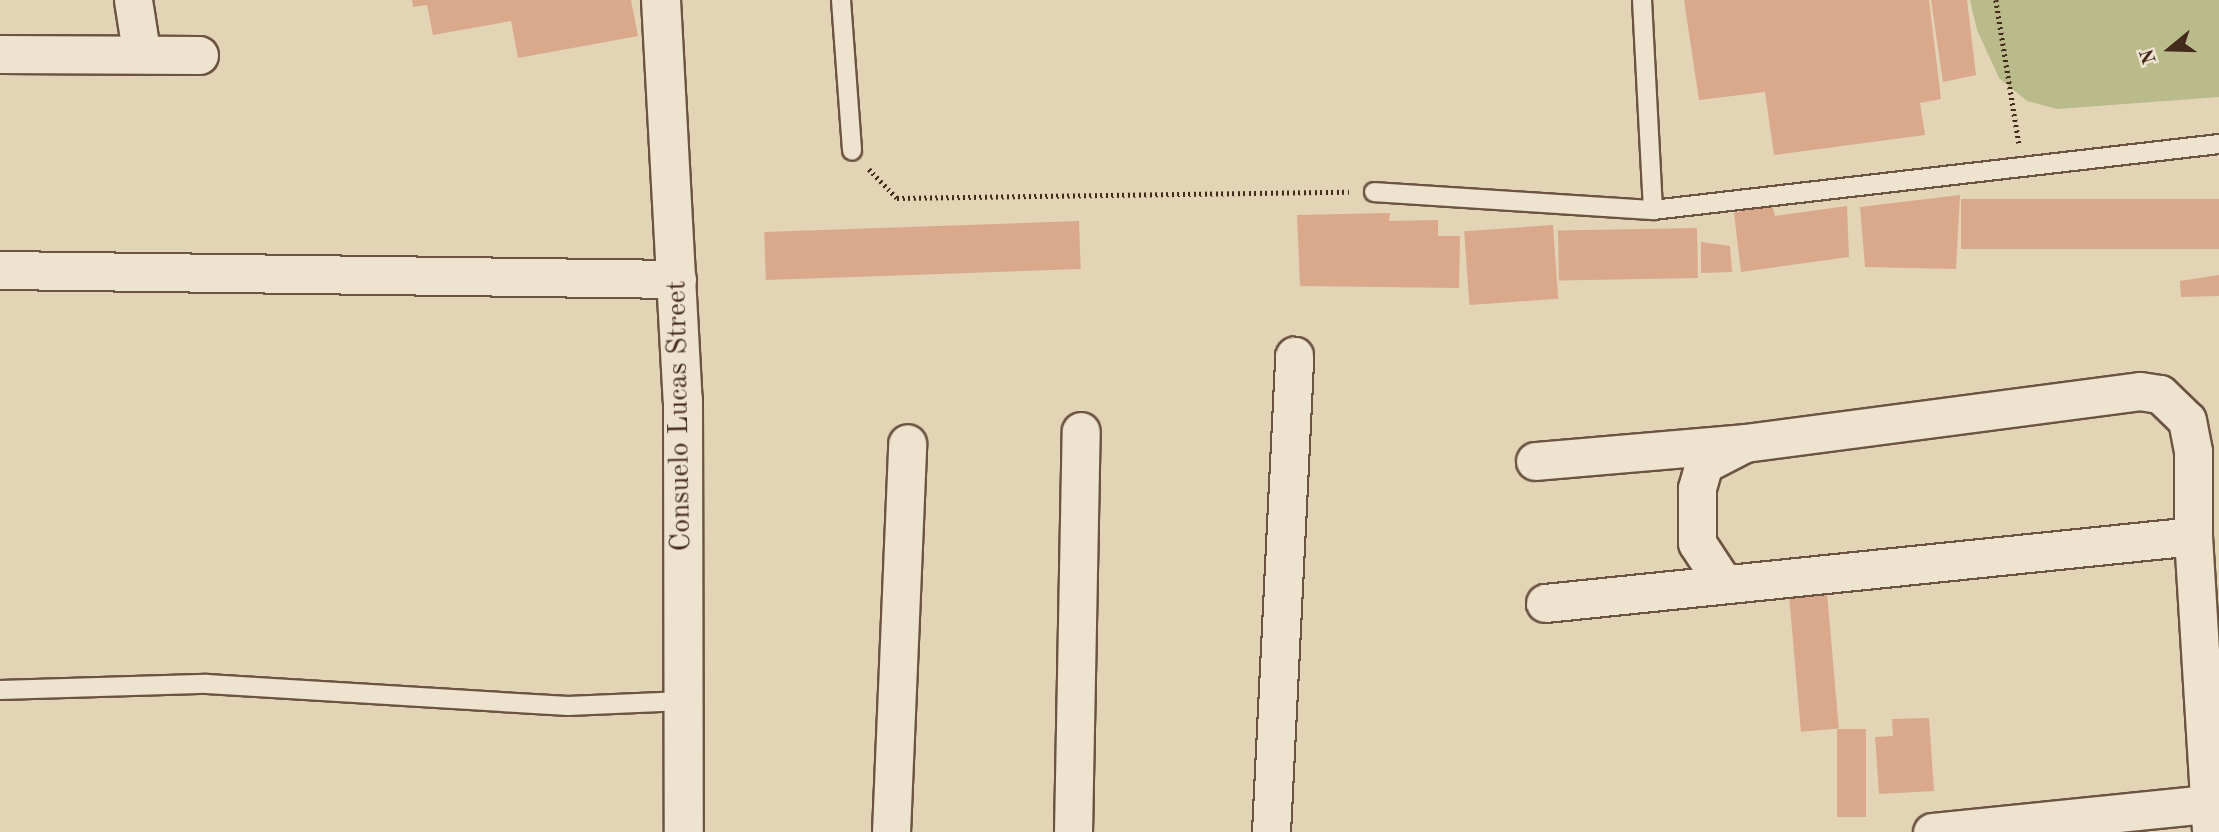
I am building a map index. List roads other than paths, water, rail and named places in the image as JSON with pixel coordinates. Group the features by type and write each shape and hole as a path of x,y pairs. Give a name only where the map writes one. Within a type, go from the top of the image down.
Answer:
{"street":[{"path":"133,0 141,51"},
{"name":"Consuelo Lucas Street","path":"661,0 683,400 684,832"},
{"path":"0,54 141,51 199,55"},
{"path":"0,270 677,279"},
{"path":"1271,832 1294,356"},
{"path":"1535,461 1745,443 2140,391 2160,394 2187,420 2213,813 1932,832"},
{"path":"1073,832 1081,431"},
{"path":"891,832 906,443"},
{"path":"1722,581 1697,543 1697,488 1704,464 1745,443"},
{"path":"1545,603 1722,581 2193,536"}],"lane":[{"path":"841,0 852,151"},
{"path":"1642,0 1653,210"},
{"path":"1374,192 1653,210 2219,144"},
{"path":"0,690 207,684 568,706 684,701"}]}
